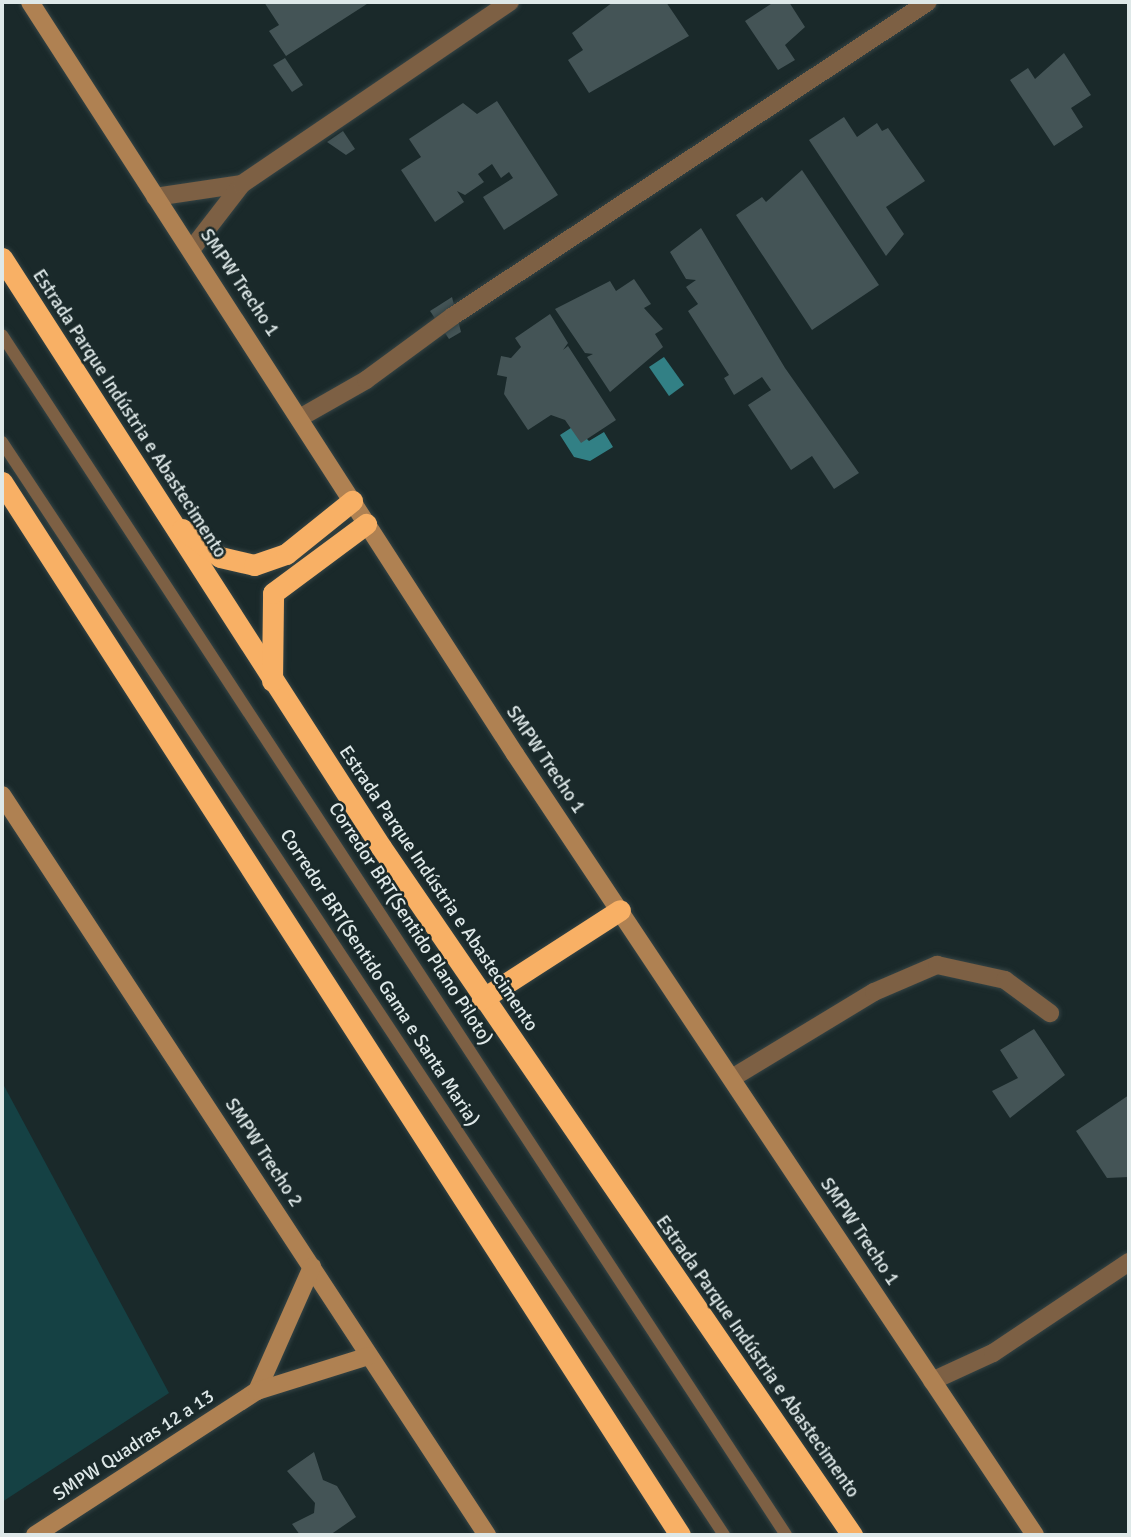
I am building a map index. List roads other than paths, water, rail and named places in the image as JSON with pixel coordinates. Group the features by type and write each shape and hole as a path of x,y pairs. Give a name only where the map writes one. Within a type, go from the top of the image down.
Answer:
{"highway":[{"name":"Estrada Parque Indústria e Abastecimento","path":"2,258 174,523 272,683 482,999 852,1535"},
{"path":"2,482 680,1535"},
{"path":"174,523 220,556 254,565 286,554 352,501"},
{"path":"272,683 274,593 366,524"},
{"path":"482,999 620,910"}],"street":[{"name":"SMPW Trecho 1","path":"30,2 155,197 303,416 366,524 1035,1535"},
{"path":"191,250 242,184 510,2"},
{"path":"303,416 366,380 453,316 928,2"},
{"path":"155,197 242,184"},
{"name":"SMPW Trecho 2","path":"2,795 487,1535"},
{"path":"732,1078 874,992 937,965 1004,980 1050,1013"},
{"path":"932,1381 1003,1346 1129,1262"},
{"path":"257,1391 312,1267"},
{"name":"SMPW Quadras 12 a 13","path":"35,1535 257,1391 369,1356"}],"lane":[{"name":"Corredor BRT(Sentido Plano Piloto)","path":"2,335 786,1535"},
{"name":"Corredor BRT(Sentido Gama e Santa Maria)","path":"2,442 724,1535"}]}
